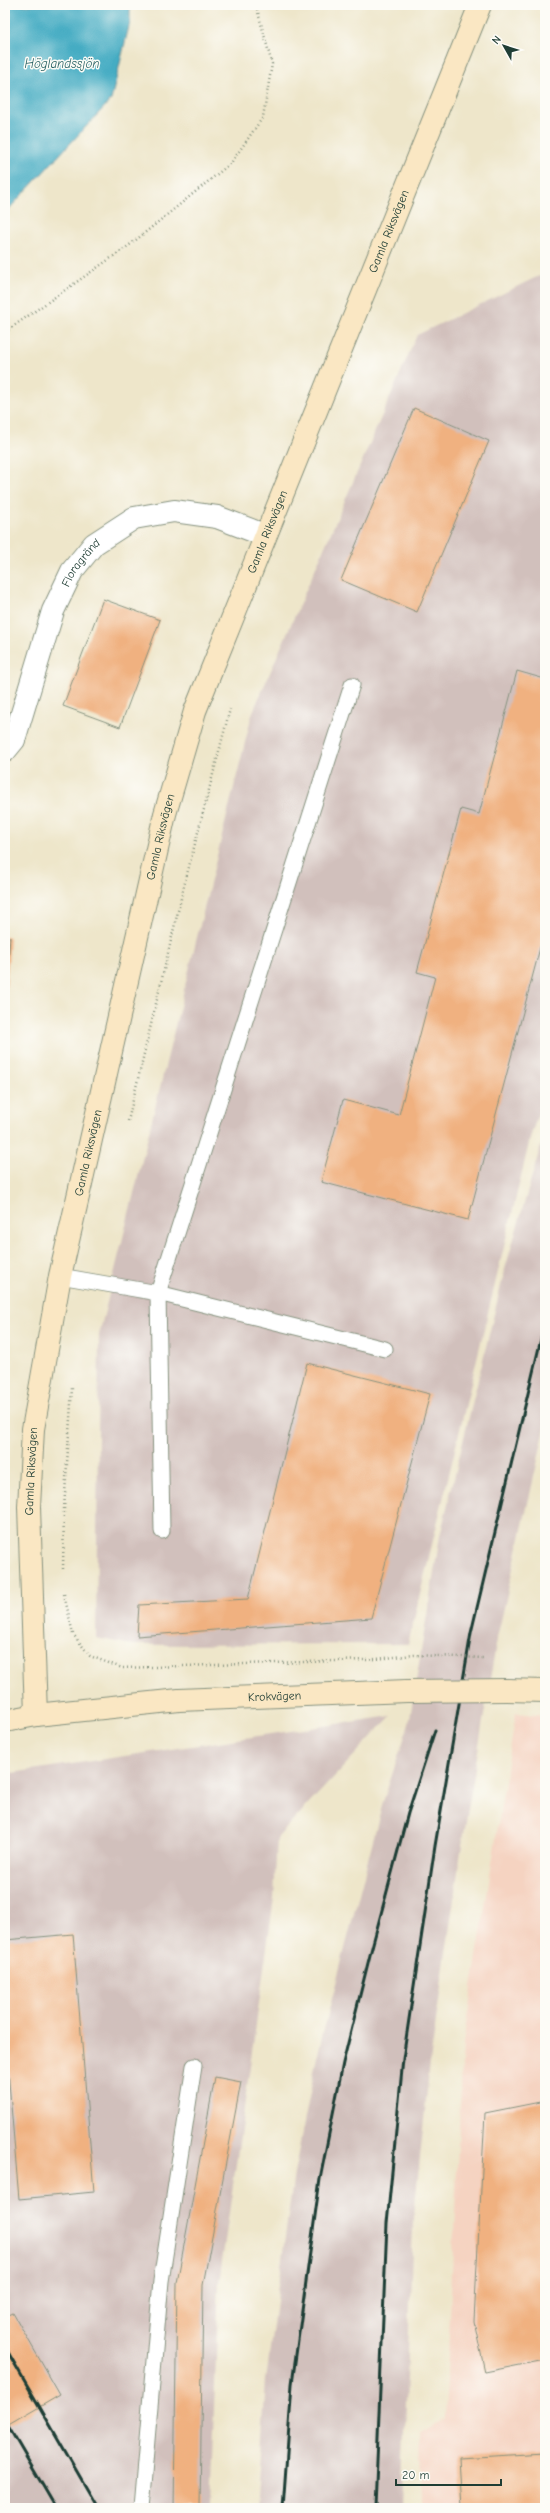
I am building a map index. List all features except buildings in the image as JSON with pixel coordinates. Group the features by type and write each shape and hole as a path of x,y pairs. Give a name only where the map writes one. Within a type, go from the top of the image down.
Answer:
{"street":[{"name":"Gamla Riksvägen","path":"36,1715 29,1499 33,1429 60,1276 165,814 195,711 264,535 480,5"},
{"name":"Floragränd","path":"5,751 14,740 53,611 72,571 94,544 134,518 174,511 217,517 264,535"},
{"name":"Krokvägen","path":"5,1721 36,1715 179,1700 372,1691 545,1691"}],"lane":[{"path":"162,1531 158,1293 352,685"},
{"path":"60,1276 158,1293 385,1349"},
{"path":"141,2508 161,2281 194,2066"}],"path":[{"path":"5,332 131,244 231,163 263,117 272,64 256,5"},
{"path":"366,1660 414,1655 491,1659"}],"shaded area":[{"path":"545,273 545,1093 531,1135 408,1644 133,1645 96,1638 99,1335 252,714 417,335"},
{"path":"545,1132 545,1429 497,1638 461,1851 430,2062 413,2224 402,2508 257,2508 266,2381 277,2293 294,2174 317,2057 382,1805 409,1724 440,1536 505,1269"},
{"path":"516,1713 545,1716 545,2508 423,2508 422,2433 445,2418 463,2044"},
{"path":"391,1716 277,1838 274,1898 219,2283 210,2508 5,2508 5,1774"}],"water":[{"name":"Höglandssjön","path":"5,5 130,5 130,22 111,100 5,213"}],"railway":[{"path":"375,2508 387,2223 403,2059 435,1846 471,1633 545,1322"},
{"path":"283,2508 292,2384 320,2179 343,2063 371,1951 408,1813 435,1730"},
{"path":"5,2347 98,2508"},
{"path":"5,2421 56,2508"}]}
